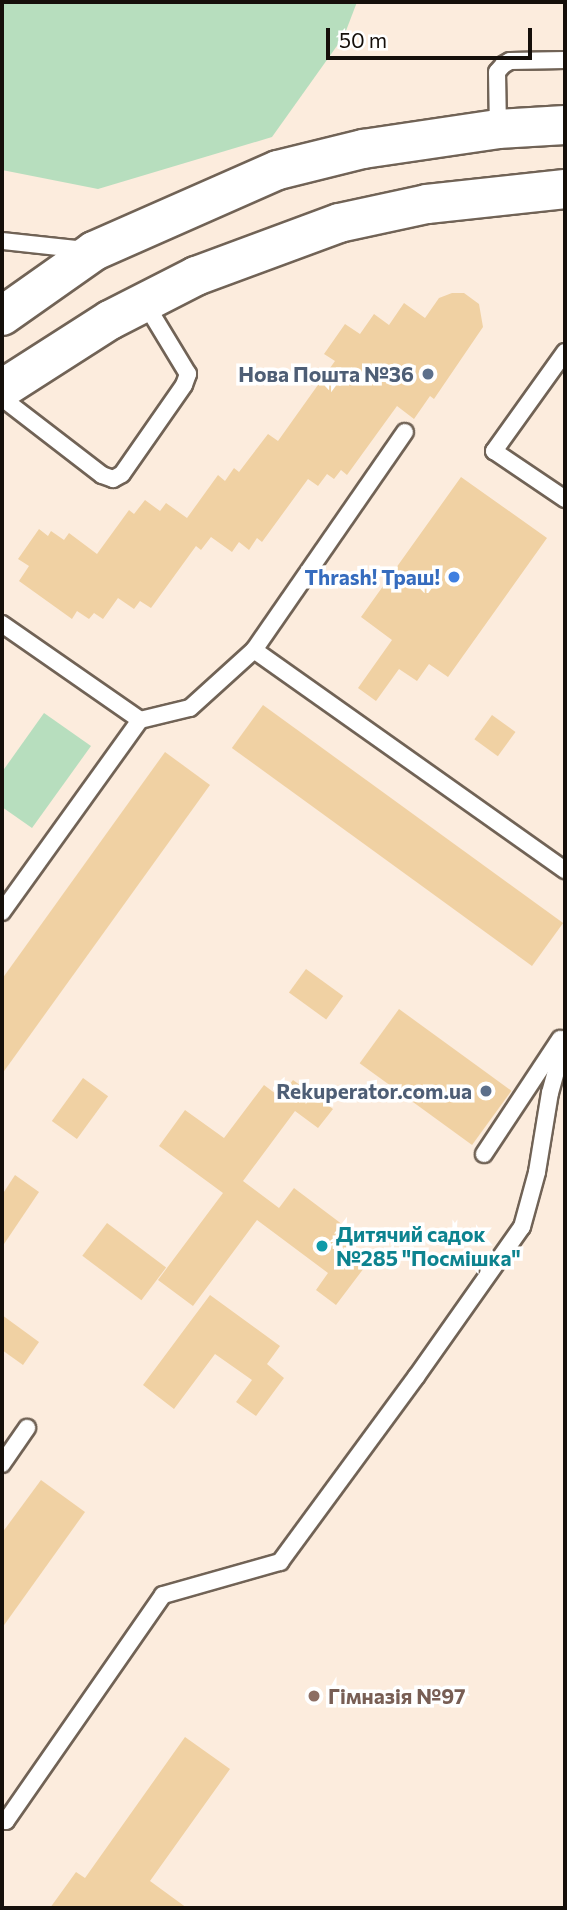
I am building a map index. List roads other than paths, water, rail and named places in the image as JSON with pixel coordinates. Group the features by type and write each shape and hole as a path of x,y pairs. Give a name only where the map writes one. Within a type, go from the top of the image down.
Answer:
{"street":[{"path":"2,316 94,251 278,170 363,149 498,129 565,125"},
{"path":"2,389 47,357 197,276 339,223 428,204 565,189"}],"lane":[{"path":"498,129 498,72 503,65 510,61 565,60"},
{"path":"2,241 94,251"},
{"path":"2,398 102,475 113,480 122,474 184,385 188,374 145,303"},
{"path":"565,352 495,451 565,499"},
{"path":"2,912 140,720 190,708 254,650 405,432"},
{"path":"2,624 140,720"},
{"path":"254,650 565,870"},
{"path":"484,1154 565,1031"},
{"path":"2,1820 6,1821 163,1595 280,1562 416,1377 522,1227 537,1172 551,1093 565,1039"},
{"path":"2,1464 27,1428"}],"place":[{"name":"Нова Пошта №36","path":"428,374"},
{"name":"Thrash! Траш!","path":"454,577"},
{"name":"Rekuperator.com.ua","path":"486,1091"},
{"name":"Дитячий садок №285 \"Посмішка\"","path":"322,1246"},
{"name":"Гімназія №97","path":"314,1696"}]}
